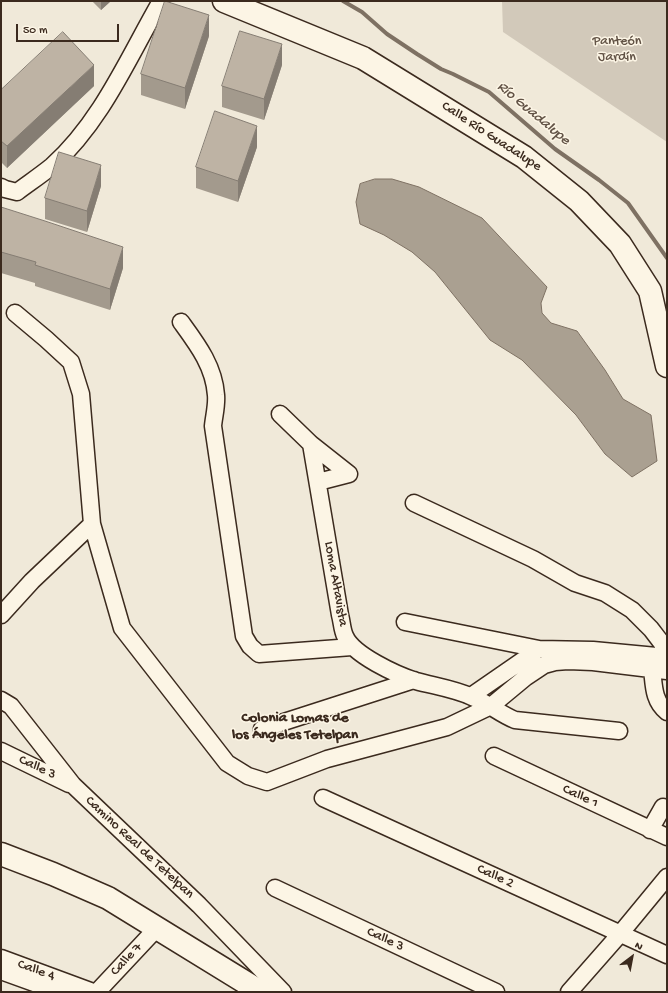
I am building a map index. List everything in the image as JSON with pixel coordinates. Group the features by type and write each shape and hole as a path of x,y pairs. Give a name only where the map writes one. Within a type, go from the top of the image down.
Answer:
{"street":[{"path":"1,187 17,192 52,166 76,141 99,111 127,64 161,1"},
{"name":"Calle Río Guadalupe","path":"224,1 363,58 524,156 579,201 620,244 650,292 667,366"},
{"path":"15,313 71,362 81,394 92,524 122,628 227,763 248,776 267,782 327,759 447,727 491,706 526,677 544,665 555,662 593,662 660,670 657,701 660,707 667,712"},
{"path":"181,322 202,351 211,371 214,383 216,395 212,426 244,636 250,646 259,654 352,647"},
{"path":"280,414 311,444 349,474 318,482"},
{"name":"Loma Altavista","path":"311,444 340,616 345,637 352,647 368,660 414,680 471,696 515,720 619,731"},
{"path":"414,503 533,559 575,583 605,593 632,610 667,650"},
{"path":"1,614 32,581 92,524"},
{"path":"405,622 539,649 593,650 667,657"},
{"path":"461,720 471,696 539,649"},
{"path":"262,729 414,680"},
{"name":"Camino Real de Tetelpan","path":"1,700 11,706 73,785 199,905 283,992"},
{"name":"Calle 3","path":"1,752 73,785"},
{"name":"Calle 1","path":"494,756 667,837"},
{"name":"Calle 2","path":"323,798 667,955"},
{"path":"650,830 663,807"},
{"path":"1,854 108,898 261,992"},
{"path":"569,992 667,877"},
{"name":"Calle 3","path":"275,888 496,992"},
{"name":"Calle 7","path":"97,992 157,928"},
{"name":"Calle 4","path":"1,958 93,992"},
{"name":"Calle 4","path":"1,971 59,992"}],"green space":[{"name":"Panteón Jardín","path":"502,1 667,1 667,142 503,32"}],"shaded area":[{"path":"375,179 392,179 419,187 482,218 547,287 541,303 542,313 551,323 577,331 605,370 623,399 651,415 657,461 632,477 605,454 576,415 522,360 490,340 435,272 412,252 384,235 360,224 356,202 360,184"}],"building":[{"path":"165,1 209,15 185,88 141,74"},
{"path":"240,31 282,44 264,99 222,86"},
{"path":"63,32 94,65 7,146 1,141 1,90"},
{"path":"215,111 257,126 238,181 196,167"},
{"path":"59,152 101,165 87,211 45,198"},
{"path":"1,207 123,247 110,289 35,265 36,262 1,252"}],"waterway":[{"name":"Río Guadalupe","path":"343,1 362,12 387,34 441,69 489,92 555,149 599,180 628,203 667,258"}],"district":[{"name":"Colonia Lomas de los Ángeles Tetelpan","path":"295,728"}]}
